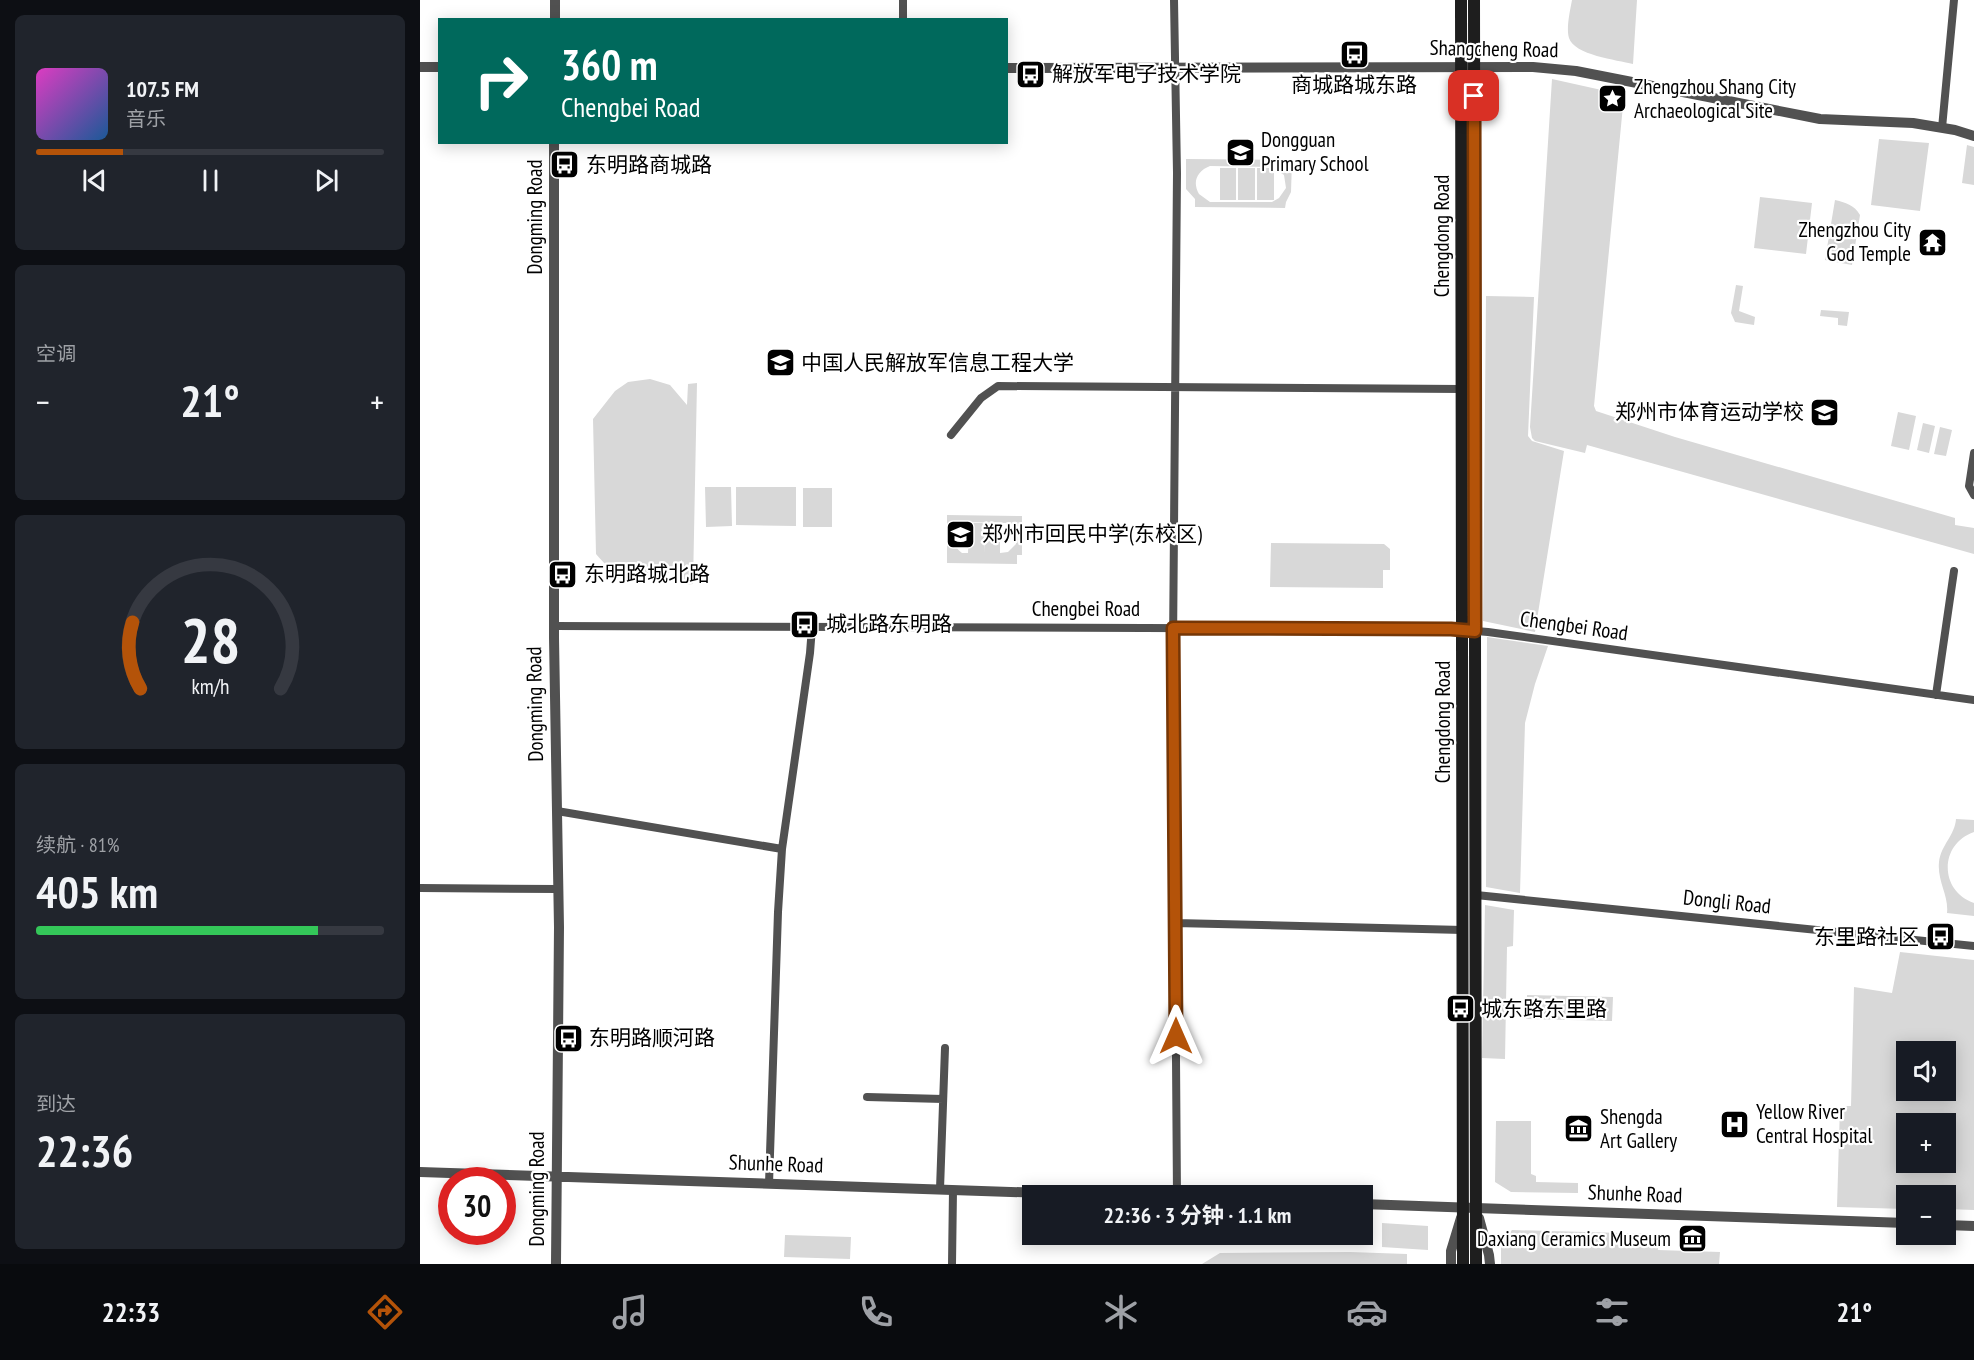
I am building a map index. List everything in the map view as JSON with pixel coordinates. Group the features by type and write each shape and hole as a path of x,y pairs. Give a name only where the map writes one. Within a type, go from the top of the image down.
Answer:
{"main road":[{"name":"Chengdong Road","path":"1461,0 1467,67 1469,630 1463,930 1467,1208 1476,1264"},
{"name":"Chengdong Road","path":"1463,1264 1467,1208 1476,895 1462,389 1467,67 1474,0"}],"street":[{"path":"555,0 555,18"},
{"path":"903,0 903,18"},
{"path":"1174,0 1173,628 1177,1185"},
{"path":"1942,128 1954,0"},
{"path":"420,67 438,67"},
{"name":"Shangcheng Road","path":"1008,68 1533,67 1568,70 1820,119 1913,123 1974,136"},
{"name":"Dongming Road","path":"554,144 554,626 558,889 556,1264"},
{"path":"951,435 981,398 998,386 1462,389"},
{"path":"1973,494 1969,486 1974,453"},
{"path":"1936,695 1954,571"},
{"name":"Chengbei Road","path":"554,626 1469,630 1974,700"},
{"path":"769,1184 782,849 812,627"},
{"path":"556,811 782,849"},
{"path":"420,888 558,889"},
{"name":"Dongli Road","path":"1476,895 1974,945"},
{"path":"1175,923 1463,930"},
{"path":"940,1189 945,1048"},
{"path":"867,1097 944,1100"},
{"name":"Shunhe Road","path":"420,1172 1022,1192"},
{"path":"952,1264 953,1190"},
{"name":"Shunhe Road","path":"1373,1204 1896,1223"},
{"path":"1451,1264 1451,1251 1467,1208"},
{"path":"1467,1208 1490,1256 1490,1264"},
{"path":"1956,1225 1974,1226"}],"shaded area":[{"path":"1572,0 1637,0 1633,64 1587,53 1573,44 1569,38 1568,29"},
{"path":"1552,79 1624,95 1594,406 1596,411 1675,437 1955,518 1955,525 1974,528 1974,554 1587,445 1585,453 1535,441 1532,438 1530,427"},
{"path":"1879,139 1929,143 1920,211 1871,205"},
{"path":"1967,145 1974,147 1974,185 1962,183"},
{"path":"1186,159 1292,160 1291,192 1285,208 1195,207 1195,199 1186,189","holes":["1210,166 1272,167 1284,175 1286,188 1279,198 1272,202 1210,202 1197,190 1197,177"]},
{"path":"1220,168 1236,168 1236,200 1220,200"},
{"path":"1238,168 1255,168 1255,200 1238,200"},
{"path":"1257,168 1274,168 1274,200 1257,200"},
{"path":"1760,197 1812,203 1806,254 1754,248"},
{"path":"1835,200 1850,205 1860,215 1852,265 1825,260"},
{"path":"1736,285 1743,286 1739,311 1755,317 1754,325 1735,322 1731,313"},
{"path":"1486,296 1534,297 1528,436 1532,441 1564,451 1535,632 1483,621"},
{"path":"1821,310 1849,312 1847,326 1838,325 1838,318 1820,316"},
{"path":"650,379 670,385 687,405 688,384 697,383 693,584 681,585 682,560 663,578 632,579 612,570 596,554 593,419 615,391 628,382"},
{"path":"1898,412 1916,416 1909,450 1891,446"},
{"path":"1923,423 1935,426 1929,453 1917,450"},
{"path":"1940,427 1952,430 1946,456 1934,454"},
{"path":"705,487 731,487 732,526 706,527"},
{"path":"736,487 796,487 796,526 736,525"},
{"path":"803,488 832,488 832,527 803,527"},
{"path":"947,515 1022,516 1022,555 1017,555 1017,564 947,563","holes":["963,522 1008,523 1016,532 1016,544 1008,552 1000,553 1000,523 985,523 984,553 984,523 969,523 968,553 962,553 955,545 954,533"]},
{"path":"1271,543 1384,544 1390,549 1390,570 1383,570 1383,588 1270,587"},
{"path":"1487,637 1548,646 1525,723 1520,893 1486,887"},
{"path":"1956,819 1974,820 1974,832 1954,846 1949,857 1949,878 1954,889 1974,903 1974,916 1947,913 1940,876 1940,856"},
{"path":"1485,905 1514,910 1513,946 1507,947 1505,1059 1482,1058"},
{"path":"1900,952 1974,960 1974,1210 1956,1209 1956,1185 1896,1185 1896,1209 1837,1207 1840,1106 1851,1106 1854,987 1892,993"},
{"path":"1527,995 1613,997 1612,1021 1526,1019"},
{"path":"1496,1121 1531,1121 1531,1174 1536,1176 1536,1182 1578,1183 1578,1193 1511,1192 1495,1182"},
{"path":"1382,1223 1428,1226 1428,1250 1382,1247"},
{"path":"1512,1230 1657,1234 1658,1250 1720,1252 1719,1264 1501,1264 1501,1243"},
{"path":"785,1235 851,1237 850,1259 784,1257"},
{"path":"1220,1253 1407,1254 1407,1264 1202,1264"}],"place":[{"name":"商城路城东路","path":"1354,54"},
{"name":"解放军电子技术学院","path":"1031,74"},
{"name":"Zhengzhou Shang City Archaeological Site","path":"1613,99"},
{"name":"Dongguan Primary School","path":"1240,152"},
{"name":"东明路商城路","path":"565,165"},
{"name":"Zhengzhou City God Temple","path":"1932,242"},
{"name":"中国人民解放军信息工程大学","path":"780,363"},
{"name":"郑州市体育运动学校","path":"1825,412"},
{"name":"郑州市回民中学(东校区)","path":"961,534"},
{"name":"东明路城北路","path":"563,574"},
{"name":"城北路东明路","path":"805,624"},
{"name":"东里路社区","path":"1940,937"},
{"name":"城东路东里路","path":"1460,1009"},
{"name":"东明路顺河路","path":"568,1038"},
{"name":"Yellow River Central Hospital","path":"1735,1124"},
{"name":"Shengda Art Gallery","path":"1579,1129"},
{"name":"Daxiang Ceramics Museum","path":"1692,1239"}],"route":[{"path":"1176,1036 1173,628 1475,631 1474,96"}]}
